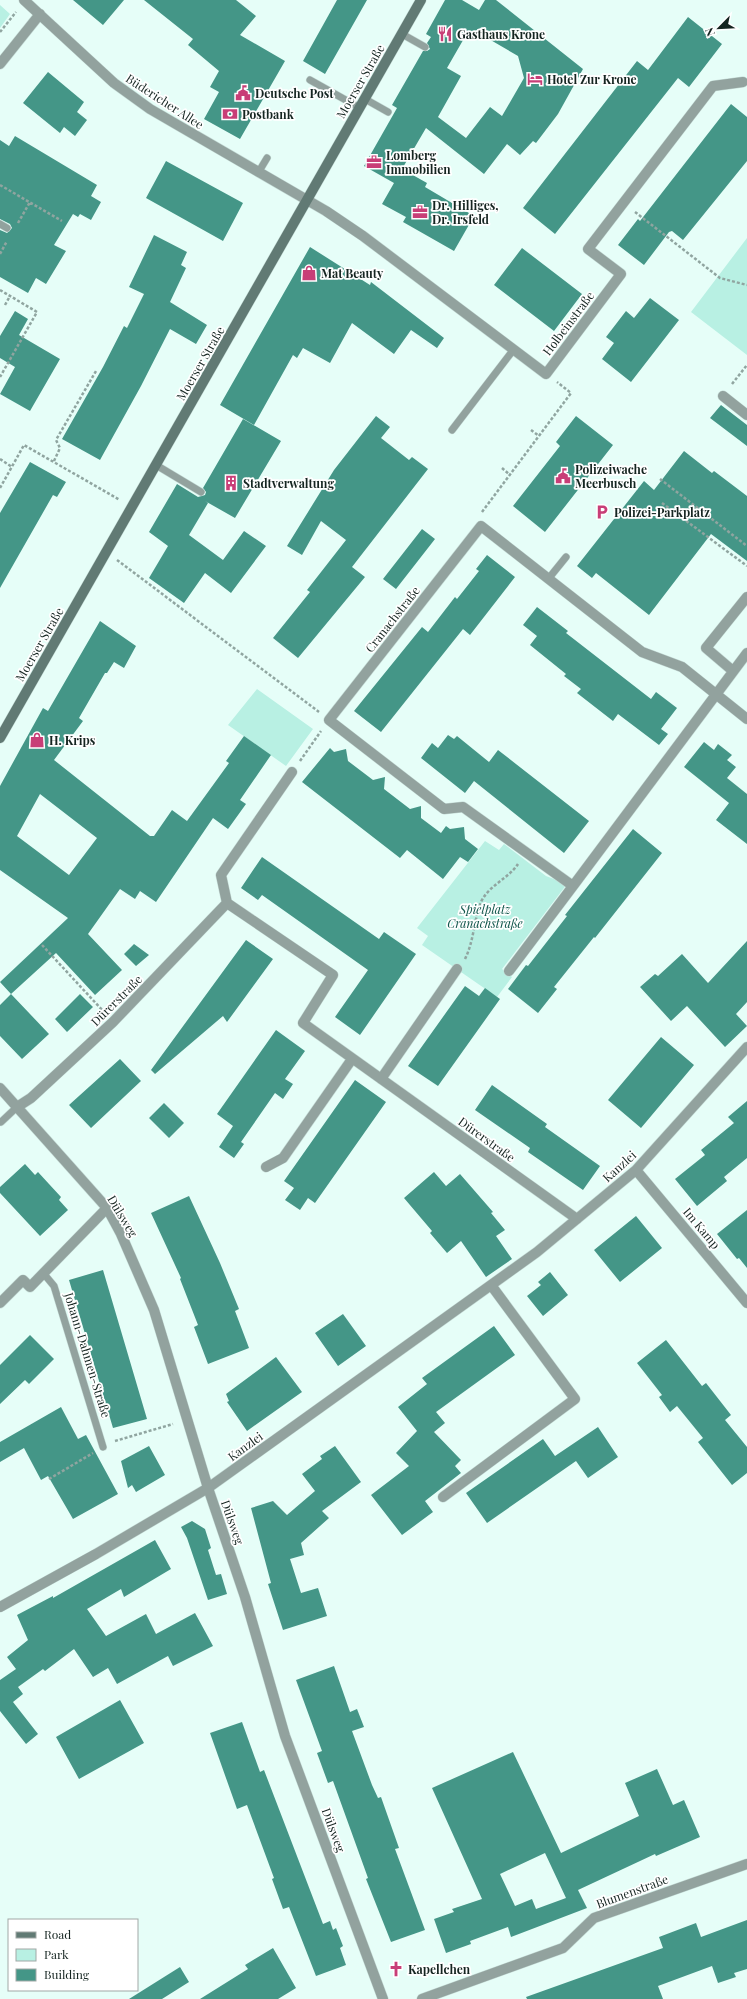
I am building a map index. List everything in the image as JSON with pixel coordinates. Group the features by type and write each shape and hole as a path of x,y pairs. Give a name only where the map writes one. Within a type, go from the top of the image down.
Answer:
{"main road":[{"name":"Moerser Straße","path":"0,738 421,0"}],"street":[{"name":"Büdericher Allee","path":"24,0 114,83 150,109 258,173 308,200"},
{"path":"0,64 40,14"},
{"name":"Holbeinstraße","path":"308,200 363,236 546,374 621,274 588,249 713,86 743,82"},
{"path":"722,396 747,415"},
{"path":"481,526 642,652 682,667 747,719"},
{"name":"Cranachstraße","path":"329,720 481,526"},
{"path":"733,671 706,648 747,597"},
{"path":"509,971 747,653"},
{"path":"329,720 444,808 463,807 573,886"},
{"path":"227,903 221,875 292,772"},
{"name":"Dürerstraße","path":"17,1107 31,1098 113,1022 227,903 333,975 303,1023 577,1219"},
{"path":"381,1079 457,969"},
{"name":"Kanzlei","path":"0,1607 96,1554 208,1488 538,1252 636,1170 747,1047"},
{"path":"266,1167 282,1158 352,1058"},
{"name":"Dülsweg","path":"0,1088 107,1208 121,1234 154,1310 208,1488 245,1597 285,1736 383,1999"},
{"name":"Im Kamp","path":"636,1170 747,1303"},
{"path":"0,1303 23,1280 30,1287 107,1208"},
{"path":"443,1497 575,1399 491,1285"},
{"name":"Blumenstraße","path":"422,1999 562,1948 594,1918 747,1864"}],"lane":[{"path":"402,34 425,47"},
{"path":"310,80 363,104 388,112"},
{"path":"258,173 267,158"},
{"path":"0,224 7,228"},
{"path":"452,430 514,349"},
{"path":"156,465 201,492"},
{"path":"549,578 566,557"},
{"path":"1,1122 17,1107"},
{"name":"Johann-Dahmen-Straße","path":"44,1274 54,1286 103,1447"}],"path":[{"path":"0,32 24,0"},
{"path":"0,185 62,221"},
{"path":"623,202 720,278 747,285"},
{"path":"0,290 37,312 0,377"},
{"path":"5,305 10,296"},
{"path":"722,396 747,365"},
{"path":"54,461 60,448 56,440 96,370"},
{"path":"481,526 482,512 571,393 546,374"},
{"path":"531,430 539,436"},
{"path":"0,488 24,445 133,507"},
{"path":"0,459 12,467"},
{"path":"502,468 510,475"},
{"path":"660,478 747,546"},
{"path":"662,503 747,566"},
{"path":"106,553 329,720 292,772"},
{"path":"457,969 468,953 482,901 494,886 515,869 527,852"},
{"path":"42,945 113,1022"}],"green space":[{"path":"0,5 10,14 0,28"},
{"path":"747,238 747,355 691,312"},
{"path":"257,689 313,729 286,766 228,725"},
{"name":"Spielplatz Cranachstraße","path":"485,841 499,850 504,844 546,876 567,884 502,969 512,977 497,997 422,945 428,936 417,928"}],"building":[{"path":"73,0 124,0 103,25"},
{"path":"144,0 236,0 256,16 240,35 285,61 240,139 204,119 219,92 210,87 219,71 188,45 193,39"},
{"path":"337,0 367,0 325,74 303,61"},
{"path":"445,0 462,0 479,10 485,0 496,0 583,69 558,114 536,143 533,141 520,155 507,144 484,174 426,128 402,169 427,183 425,187 474,216 454,251 403,222 406,217 382,204 394,183 364,166 397,108 392,105 423,51 430,49 427,43 431,37 426,34","holes":["475,31 518,56 524,78 502,116 490,107 466,138 438,117 461,76 447,68 466,35 471,38"]},
{"path":"688,17 722,44 689,87 678,78 555,234 523,208 637,61 648,70"},
{"path":"48,72 84,102 77,112 87,120 75,136 64,127 60,133 23,103"},
{"path":"731,104 747,117 747,161 683,240 672,231 669,232 644,265 618,245 638,219 640,221"},
{"path":"15,136 97,185 91,196 101,202 91,220 80,214 78,217 73,214 54,245 66,251 46,284 36,278 28,293 0,277 0,230 7,233 12,228 10,224 0,219 0,140 9,146"},
{"path":"166,161 243,203 223,241 146,198"},
{"path":"154,235 187,252 181,265 186,268 170,302 207,325 196,344 170,329 141,386 100,460 62,439 103,367 124,326 127,328 144,294 129,287"},
{"path":"310,247 370,285 371,282 444,338 437,348 411,330 394,354 352,323 330,363 303,348 297,358 293,355 254,425 220,405"},
{"path":"522,248 582,294 554,331 494,285"},
{"path":"650,298 679,320 631,382 602,359 614,343 606,337 626,311 634,318"},
{"path":"15,311 28,319 19,335 60,359 30,411 0,394 15,367 0,358 0,336"},
{"path":"721,405 747,425 747,446 710,418"},
{"path":"376,416 390,427 381,438 409,460 412,457 428,469 352,567 365,577 298,658 273,638 310,592 307,590 346,540 321,521 302,555 287,546 334,470"},
{"name":"Polizeiwache Meerbusch","path":"576,416 613,445 545,532 513,506 560,446 556,442"},
{"path":"243,419 281,441 235,518 205,501 208,503 189,535 223,560 244,531 266,546 231,593 205,573 184,603 149,578 168,546 149,532 177,484 198,497 205,495 206,492 203,488"},
{"path":"684,451 712,473 714,471 747,496 747,561 711,534 649,615 596,573 592,578 577,566 644,481 654,490"},
{"path":"30,462 66,482 57,497 53,495 0,588 0,513"},
{"path":"422,529 435,539 396,589 383,579"},
{"path":"487,555 515,577 470,635 463,629 381,732 354,711 422,627 428,632 455,597 457,599 479,571 476,569"},
{"path":"537,607 568,631 566,633 651,699 656,692 677,708 661,729 668,734 659,745 618,714 613,721 577,693 581,689 564,676 566,674 530,645 537,636 523,625"},
{"path":"100,621 136,646 124,668 114,662 107,673 105,673 79,718 83,721 54,760 150,836 154,836 172,810 187,821 229,763 226,761 244,736 271,755 240,800 246,804 228,829 213,818 156,902 140,891 135,899 120,889 88,934 122,970 95,995 56,953 11,994 0,982 68,918 0,870 0,786 43,708 48,711","holes":["40,794 97,838 69,875 17,836"]},
{"path":"448,735 454,739 457,736 489,762 498,750 589,821 564,853 474,781 465,793 421,758 432,743 438,748"},
{"path":"704,742 714,750 718,744 732,755 727,760 736,767 727,778 747,794 747,844 716,820 729,803 684,767"},
{"path":"330,748 334,752 346,749 348,761 373,780 385,777 384,789 410,809 421,806 421,818 441,833 446,826 450,829 464,827 465,839 478,849 468,862 460,857 443,879 407,850 400,858 302,782"},
{"path":"633,829 662,853 554,987 557,989 538,1013 508,989 526,965 528,966 567,916 565,915"},
{"path":"262,857 379,939 384,932 416,954 360,1035 335,1017 368,970 262,895 258,900 241,888"},
{"path":"246,940 273,959 227,1022 223,1016 155,1074 151,1070"},
{"path":"747,941 747,1002 736,1014 747,1026 725,1047 687,1006 671,1021 640,987 655,974 658,976 682,954 708,983"},
{"path":"134,944 149,955 136,966 124,954"},
{"path":"465,986 479,996 485,988 500,999 438,1086 408,1066"},
{"path":"11,994 49,1034 22,1059 0,1036 0,1005"},
{"path":"80,994 93,1007 67,1032 55,1019"},
{"path":"276,1030 305,1051 285,1079 293,1084 283,1099 275,1093 241,1142 244,1144 234,1158 219,1147 233,1126 217,1114"},
{"path":"661,1037 694,1065 641,1128 608,1100"},
{"path":"120,1059 141,1081 91,1128 69,1105"},
{"path":"355,1080 386,1102 315,1203 308,1198 300,1210 285,1200 294,1188 284,1181"},
{"path":"492,1085 547,1124 545,1127 600,1166 583,1190 528,1152 530,1148 475,1110"},
{"path":"747,1101 747,1158 724,1177 727,1181 697,1206 675,1179 705,1155 701,1150 734,1123 728,1117"},
{"path":"164,1103 184,1123 169,1138 149,1118"},
{"path":"25,1164 35,1175 38,1172 61,1197 59,1200 68,1210 40,1236 0,1193 0,1187"},
{"path":"434,1172 446,1186 460,1174 493,1212 491,1213 505,1230 496,1236 512,1259 486,1277 461,1241 447,1253 430,1233 432,1231 404,1198"},
{"path":"189,1196 220,1263 239,1309 235,1311 249,1348 208,1364 194,1327 198,1325 180,1279 181,1278 151,1213"},
{"path":"747,1210 747,1268 739,1258 737,1259 717,1234"},
{"path":"636,1216 662,1248 620,1282 594,1250"},
{"path":"103,1270 147,1419 113,1428 69,1280"},
{"path":"550,1272 568,1295 543,1316 527,1296 541,1285 538,1282"},
{"path":"343,1314 366,1346 338,1366 315,1333"},
{"path":"494,1326 515,1355 436,1412 445,1423 434,1432 461,1460 455,1466 461,1473 425,1501 433,1512 402,1535 371,1495 409,1466 396,1453 417,1431 398,1407 427,1384 422,1378"},
{"path":"30,1335 54,1359 29,1384 25,1380 0,1404 0,1365"},
{"path":"666,1340 702,1386 706,1383 731,1415 725,1420 747,1447 747,1473 732,1485 698,1442 703,1438 677,1406 670,1412 659,1397 662,1395 637,1363"},
{"path":"276,1357 302,1392 247,1431 227,1402 229,1401 226,1394"},
{"path":"61,1407 78,1439 86,1435 118,1494 73,1519 48,1476 41,1480 24,1448 0,1462 0,1442"},
{"path":"598,1427 618,1457 588,1478 576,1461 487,1523 466,1493 543,1439 555,1456"},
{"path":"149,1446 165,1475 136,1492 132,1485 128,1488 121,1461"},
{"path":"335,1446 361,1482 322,1511 329,1518 301,1543 304,1555 290,1559 301,1593 318,1588 327,1616 283,1630 268,1584 271,1583 251,1508 273,1501 287,1515 315,1491 302,1474 322,1459 320,1456"},
{"path":"192,1521 205,1529 211,1548 208,1550 216,1575 221,1574 227,1594 208,1600 187,1538 181,1527"},
{"path":"155,1540 171,1569 124,1597 121,1589 87,1609 106,1636 146,1614 156,1634 195,1613 213,1646 173,1666 168,1656 117,1684 108,1668 93,1677 74,1649 45,1671 43,1669 18,1687 23,1694 13,1702 38,1734 26,1744 0,1711 0,1680 16,1669 7,1657 28,1640 17,1615 53,1596 53,1598"},
{"path":"334,1666 350,1712 357,1709 364,1727 352,1731 372,1785 378,1798 381,1797 399,1848 395,1849 425,1930 391,1942 366,1879 368,1878 333,1781 328,1783 317,1753 322,1751 296,1680"},
{"path":"120,1700 144,1743 79,1779 56,1737"},
{"path":"242,1722 260,1772 264,1770 323,1924 330,1921 333,1930 336,1928 343,1946 340,1948 346,1965 316,1976 289,1907 283,1909 272,1879 274,1878 247,1805 237,1809 210,1733"},
{"path":"513,1752 561,1853 639,1816 625,1783 657,1769 673,1805 684,1800 700,1837 656,1856 655,1854 578,1890 587,1908 511,1937 508,1927 470,1941 471,1944 446,1953 434,1919 454,1912 452,1909 482,1899 432,1788","holes":["545,1853 566,1898 536,1909 532,1899 515,1906 500,1874"]},
{"path":"747,1920 747,1969 734,1973 736,1977 718,1983 712,1966 658,1986 663,1999 527,1999 526,1997 663,1948 659,1937 696,1923 701,1937"},
{"path":"273,1948 296,1988 278,1999 200,1999 248,1969 245,1965"},
{"path":"180,1967 189,1982 162,1999 129,1999"}],"place":[{"name":"Gasthaus Krone","path":"445,34"},
{"name":"Hotel Zur Krone","path":"535,79"},
{"name":"Deutsche Post","path":"243,93"},
{"name":"Postbank","path":"230,114"},
{"name":"Lomberg Immobilien","path":"374,162"},
{"name":"Dr. Hilliges, Dr. Irsfeld","path":"420,212"},
{"name":"Mat Beauty","path":"309,273"},
{"name":"Polizeiwache Meerbusch","path":"563,476"},
{"name":"Stadtverwaltung","path":"231,483"},
{"name":"Polizei-Parkplatz","path":"602,512"},
{"name":"H. Krips","path":"37,740"},
{"name":"Kapellchen","path":"396,1969"}]}
